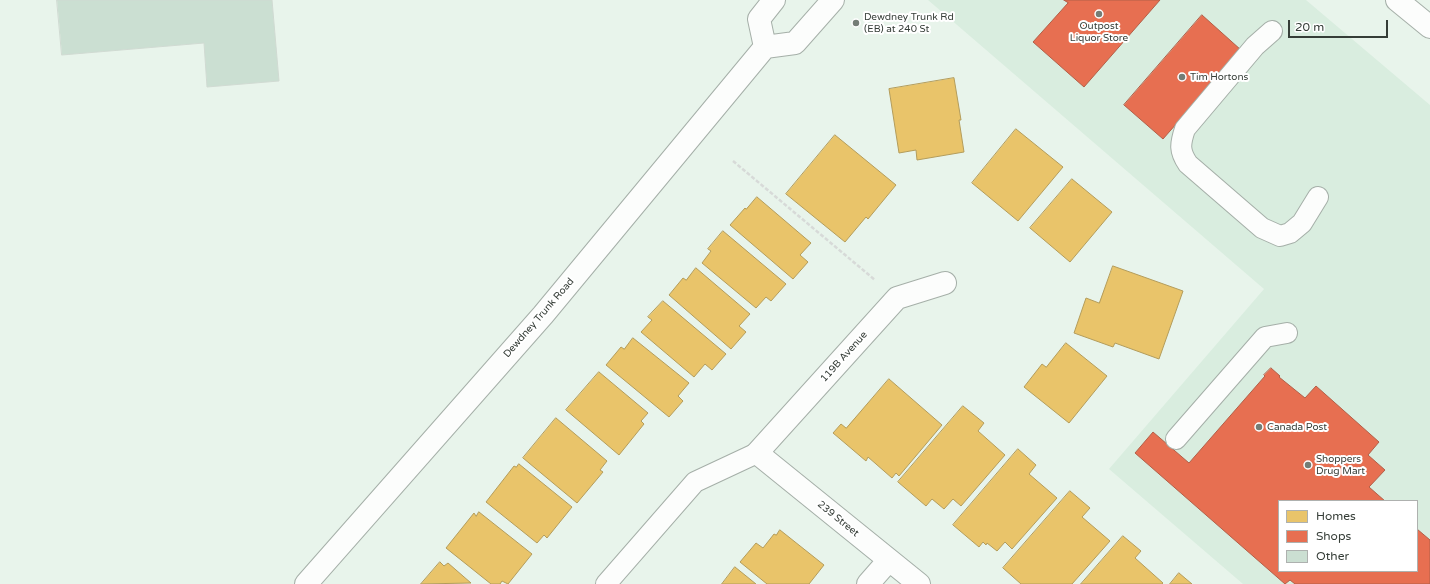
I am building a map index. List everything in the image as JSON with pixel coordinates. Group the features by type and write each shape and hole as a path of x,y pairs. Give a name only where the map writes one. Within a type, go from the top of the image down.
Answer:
{"main road":[{"path":"774,0 759,19 765,47 795,43 834,0"},
{"path":"1397,0 1430,27"},
{"name":"Dewdney Trunk Road","path":"306,584 543,315 765,47"},
{"path":"897,298 945,283"},
{"name":"119B Avenue","path":"758,454 897,298"},
{"name":"239 Street","path":"758,454 919,584"},
{"path":"868,584 889,560"}],"lane":[{"path":"1272,31 1255,46 1185,129 1181,140 1183,157 1188,164 1262,228 1280,236 1290,233 1302,223 1318,197"},
{"path":"1176,439 1265,337 1287,333"},
{"path":"606,584 696,482 758,454"}],"path":[{"path":"733,161 897,298"}],"shaded area":[{"path":"928,0 1306,0 1430,105 1430,584 1243,584 1109,469 1264,289"}],"building: Homes":[{"path":"954,78 961,120 959,120 964,152 917,160 916,150 899,153 889,89"},
{"path":"1016,129 1063,167 1018,221 972,183"},
{"path":"835,135 896,185 868,219 866,217 845,242 786,194"},
{"path":"1072,179 1112,212 1070,262 1030,228"},
{"path":"757,197 811,243 800,255 808,262 793,279 730,225"},
{"path":"723,231 786,284 771,301 766,297 756,308 702,263 711,251 708,249"},
{"path":"1113,266 1183,291 1159,359 1115,343 1113,347 1074,333 1086,298 1099,303"},
{"path":"696,268 750,314 739,326 746,332 731,349 669,295 683,278 686,280"},
{"path":"663,301 726,354 712,370 705,364 694,377 641,332 652,320 648,317"},
{"path":"633,338 689,383 678,396 683,401 669,417 606,365 621,347 624,349"},
{"path":"1066,343 1107,376 1069,423 1024,387 1042,364 1046,367"},
{"path":"599,372 648,413 641,421 644,424 619,455 566,410"},
{"path":"889,379 942,425 899,476 896,473 892,478 868,457 866,461 833,433 841,424 846,428"},
{"path":"963,406 984,423 978,431 1005,455 961,506 953,499 944,509 932,499 926,506 898,482"},
{"path":"556,418 607,461 600,470 603,472 577,503 523,458"},
{"path":"1018,449 1036,465 1029,474 1057,498 1012,549 1005,542 997,551 987,543 986,545 983,542 979,547 953,525"},
{"path":"519,464 572,507 547,538 544,535 537,543 486,502 514,466 516,467"},
{"path":"1070,491 1090,508 1082,517 1110,541 1072,584 1021,584 1003,568"},
{"path":"479,512 532,554 508,584 502,581 500,584 491,584 446,548 474,513 476,516"},
{"path":"780,530 824,565 809,584 767,584 740,562 756,543 763,548 774,534 776,535"},
{"path":"1123,536 1141,551 1135,558 1163,583 1081,584"},
{"path":"440,562 444,566 448,563 471,583 421,584"},
{"path":"735,567 756,584 722,584"},
{"path":"1179,573 1192,584 1170,584"}],"building: Shops":[{"path":"1064,0 1160,0 1084,87 1033,42 1068,3"},
{"path":"1202,15 1241,50 1163,139 1124,105"},
{"path":"1271,368 1280,376 1279,377 1305,398 1316,386 1379,442 1368,455 1385,470 1369,487 1384,500 1278,500 1278,572 1418,572 1418,530 1430,540 1430,584 1295,584 1290,580 1285,584 1135,453 1153,432 1189,463 1265,376 1264,375"}],"building: Other":[{"path":"57,0 272,0 279,81 207,87 204,43 62,55"}],"place":[{"name":"Outpost Liquor Store","path":"1099,14"},
{"name":"Dewdney Trunk Rd (EB) at 240 St","path":"856,23"},
{"name":"Tim Hortons","path":"1182,77"},
{"name":"Canada Post","path":"1259,427"},
{"name":"Shoppers Drug Mart","path":"1308,465"}]}
